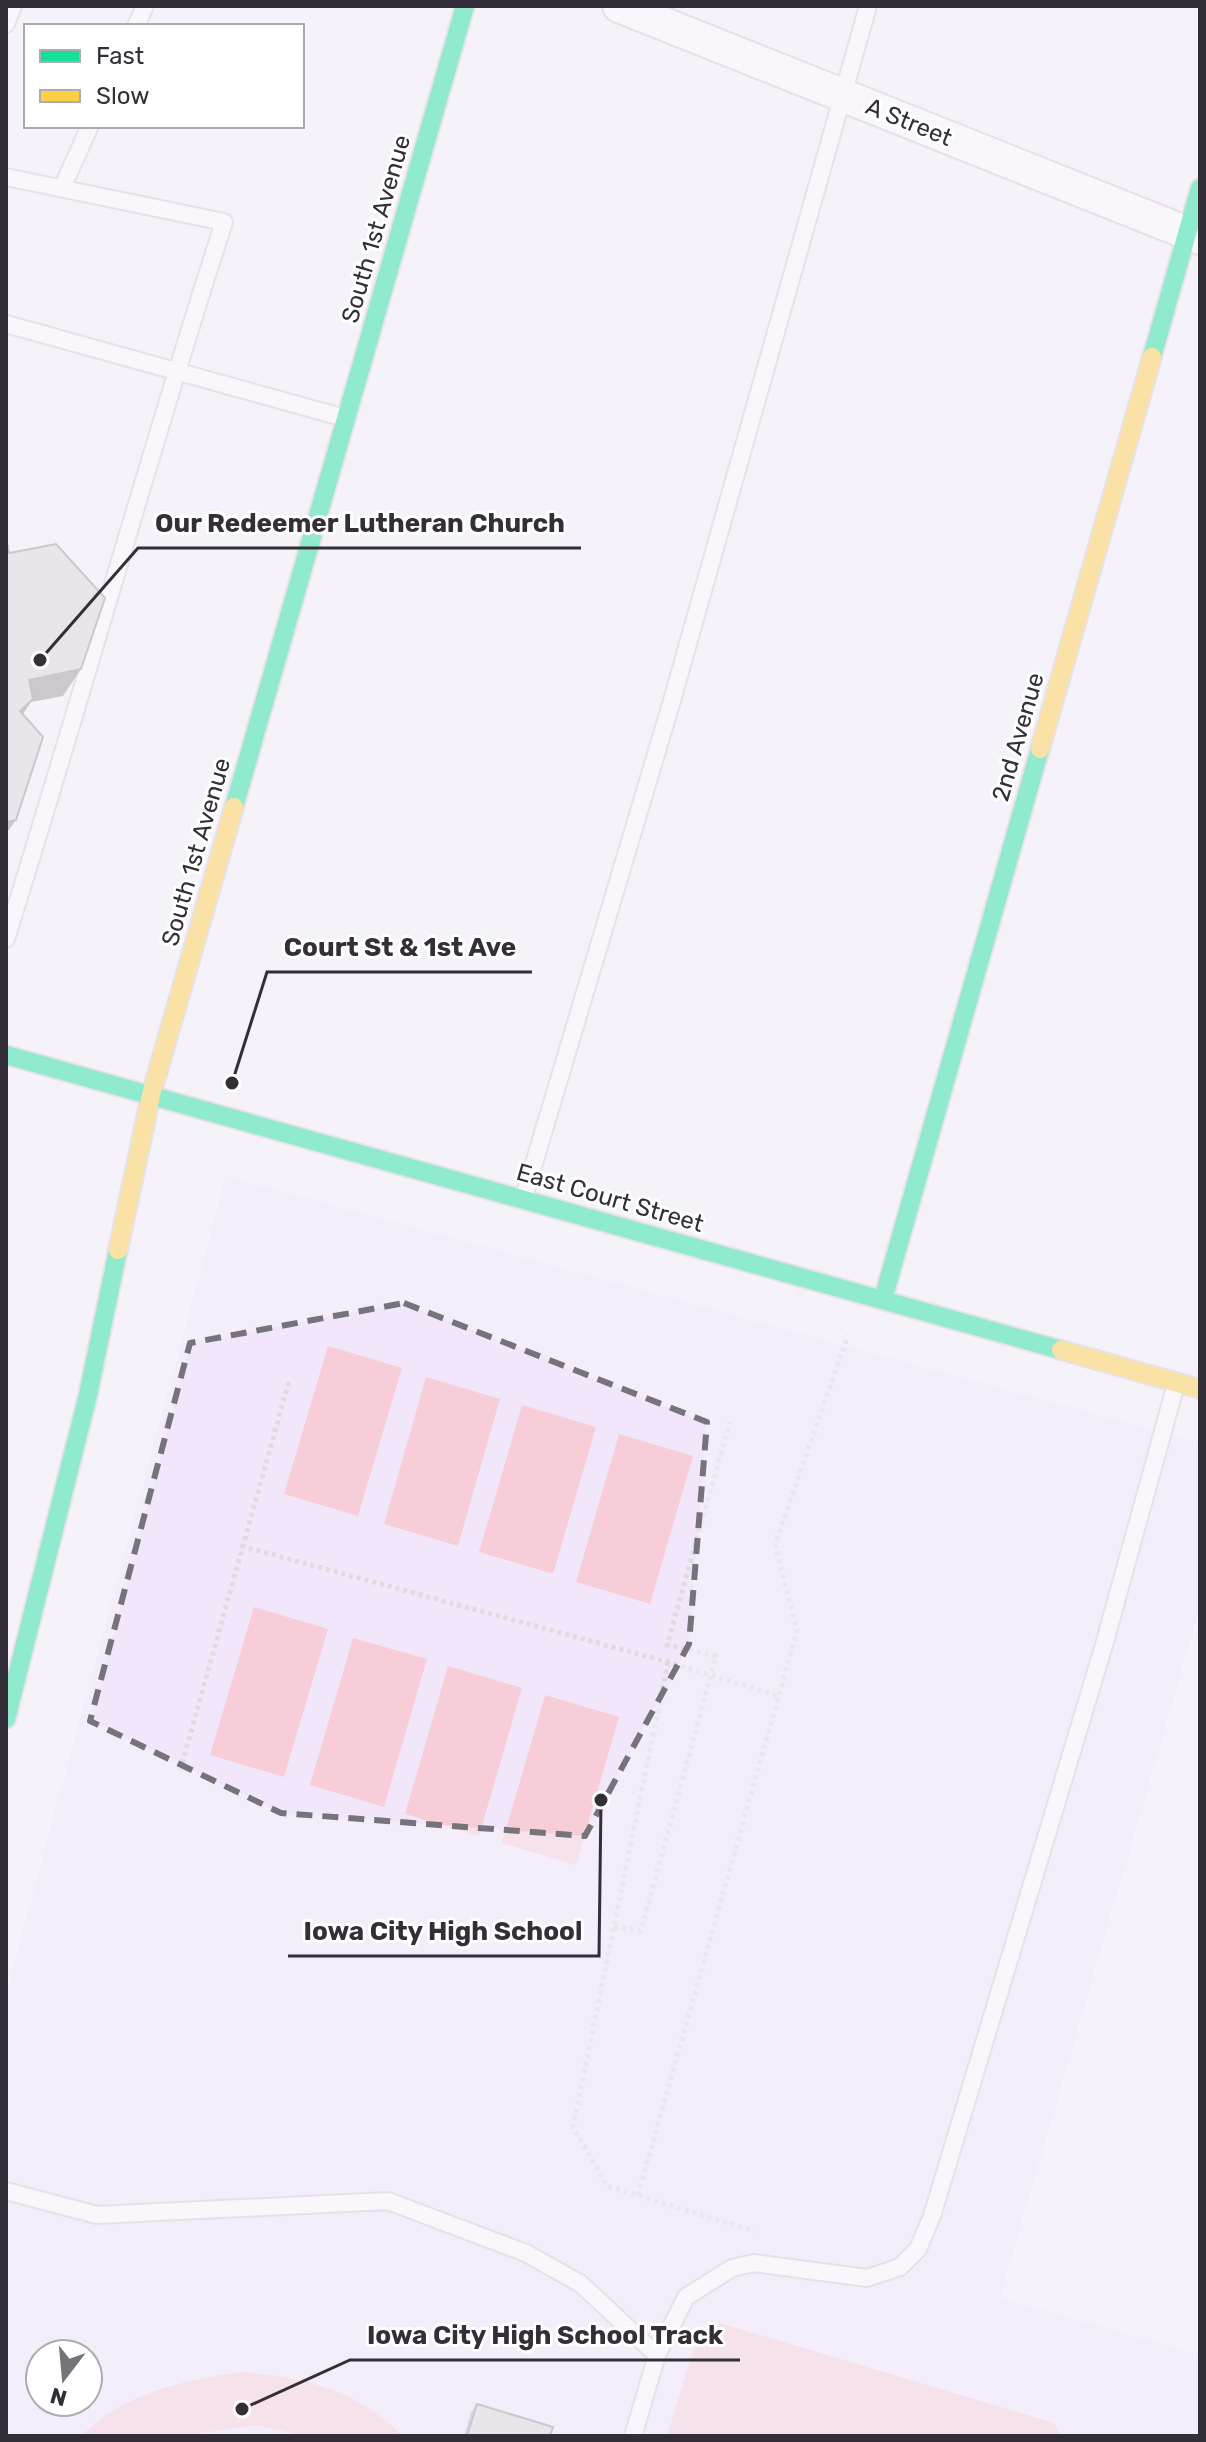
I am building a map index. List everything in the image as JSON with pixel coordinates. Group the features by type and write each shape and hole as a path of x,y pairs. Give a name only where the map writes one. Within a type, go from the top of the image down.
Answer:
{"street":[{"name":"South 1st Avenue","path":"6,1719 88,1395 151,1095 465,6"},
{"name":"A Street","path":"619,6 1193,235"},
{"name":"2nd Avenue","path":"883,1299 1193,235 1200,188"},
{"name":"East Court Street","path":"6,1055 1200,1389"}],"lane":[{"path":"6,24 13,6"},
{"path":"523,1198 671,704 868,6"},
{"path":"62,188 89,128"},
{"path":"6,177 224,222 176,371 79,706 6,939"},
{"path":"6,324 346,418"},
{"path":"633,2436 657,2355 686,2297 732,2268 754,2263 867,2278 900,2267 918,2249 932,2216 1104,1645 1177,1382"},
{"path":"6,2191 97,2215 388,2201 526,2253 581,2284 657,2355"}],"path":[{"path":"638,2195 797,1631 775,1544 848,1335"},
{"path":"180,1771 289,1381"},
{"path":"614,1927 641,1931 716,1656 667,1645 730,1422"},
{"path":"241,1546 668,1662 779,1696"},
{"path":"668,1662 573,2127 607,2186 736,2223 775,2241 781,2267"}],"highlighted area":[{"path":"404,1303 707,1422 689,1644 585,1836 281,1813 90,1721 190,1343"}],"shaded area":[{"path":"226,1176 1200,1443 1200,1608 1000,2298 1200,2355 1200,2436 6,2436 6,1993"},
{"path":"328,1346 402,1368 358,1516 284,1494"},
{"path":"426,1377 500,1399 458,1546 384,1524"},
{"path":"522,1405 596,1427 553,1574 479,1552"},
{"path":"619,1434 693,1456 650,1604 576,1582"},
{"path":"254,1607 328,1629 284,1777 210,1755"},
{"path":"353,1638 427,1659 384,1807 310,1785"},
{"path":"448,1666 522,1688 479,1836 405,1814"},
{"path":"545,1695 619,1717 576,1865 502,1843"},
{"path":"720,2323 1054,2423 1061,2436 667,2436 693,2351"},
{"path":"242,2372 309,2382 367,2407 403,2436 303,2436 257,2425 180,2436 81,2436 136,2399 197,2380"}],"building":[{"path":"6,538 9,553 56,544 105,598 81,669 29,680 33,699 20,711 43,737 16,820 6,822"},
{"path":"477,2404 553,2427 550,2436 467,2436"}],"traffic: fast":[{"path":"234,807 465,6"},
{"path":"1152,357 1200,188"},
{"path":"883,1299 1040,749"},
{"path":"6,1055 1061,1350"},
{"path":"6,1719 88,1395 118,1250"}],"traffic: slow":[{"path":"1040,749 1152,357"},
{"path":"118,1250 151,1095 234,807"},
{"path":"1061,1350 1200,1389"}],"place":[{"name":"Our Redeemer Lutheran Church","path":"40,660"},
{"name":"Court St & 1st Ave","path":"232,1083"},
{"name":"Iowa City High School","path":"601,1800"},
{"name":"Iowa City High School Track","path":"242,2409"}]}
